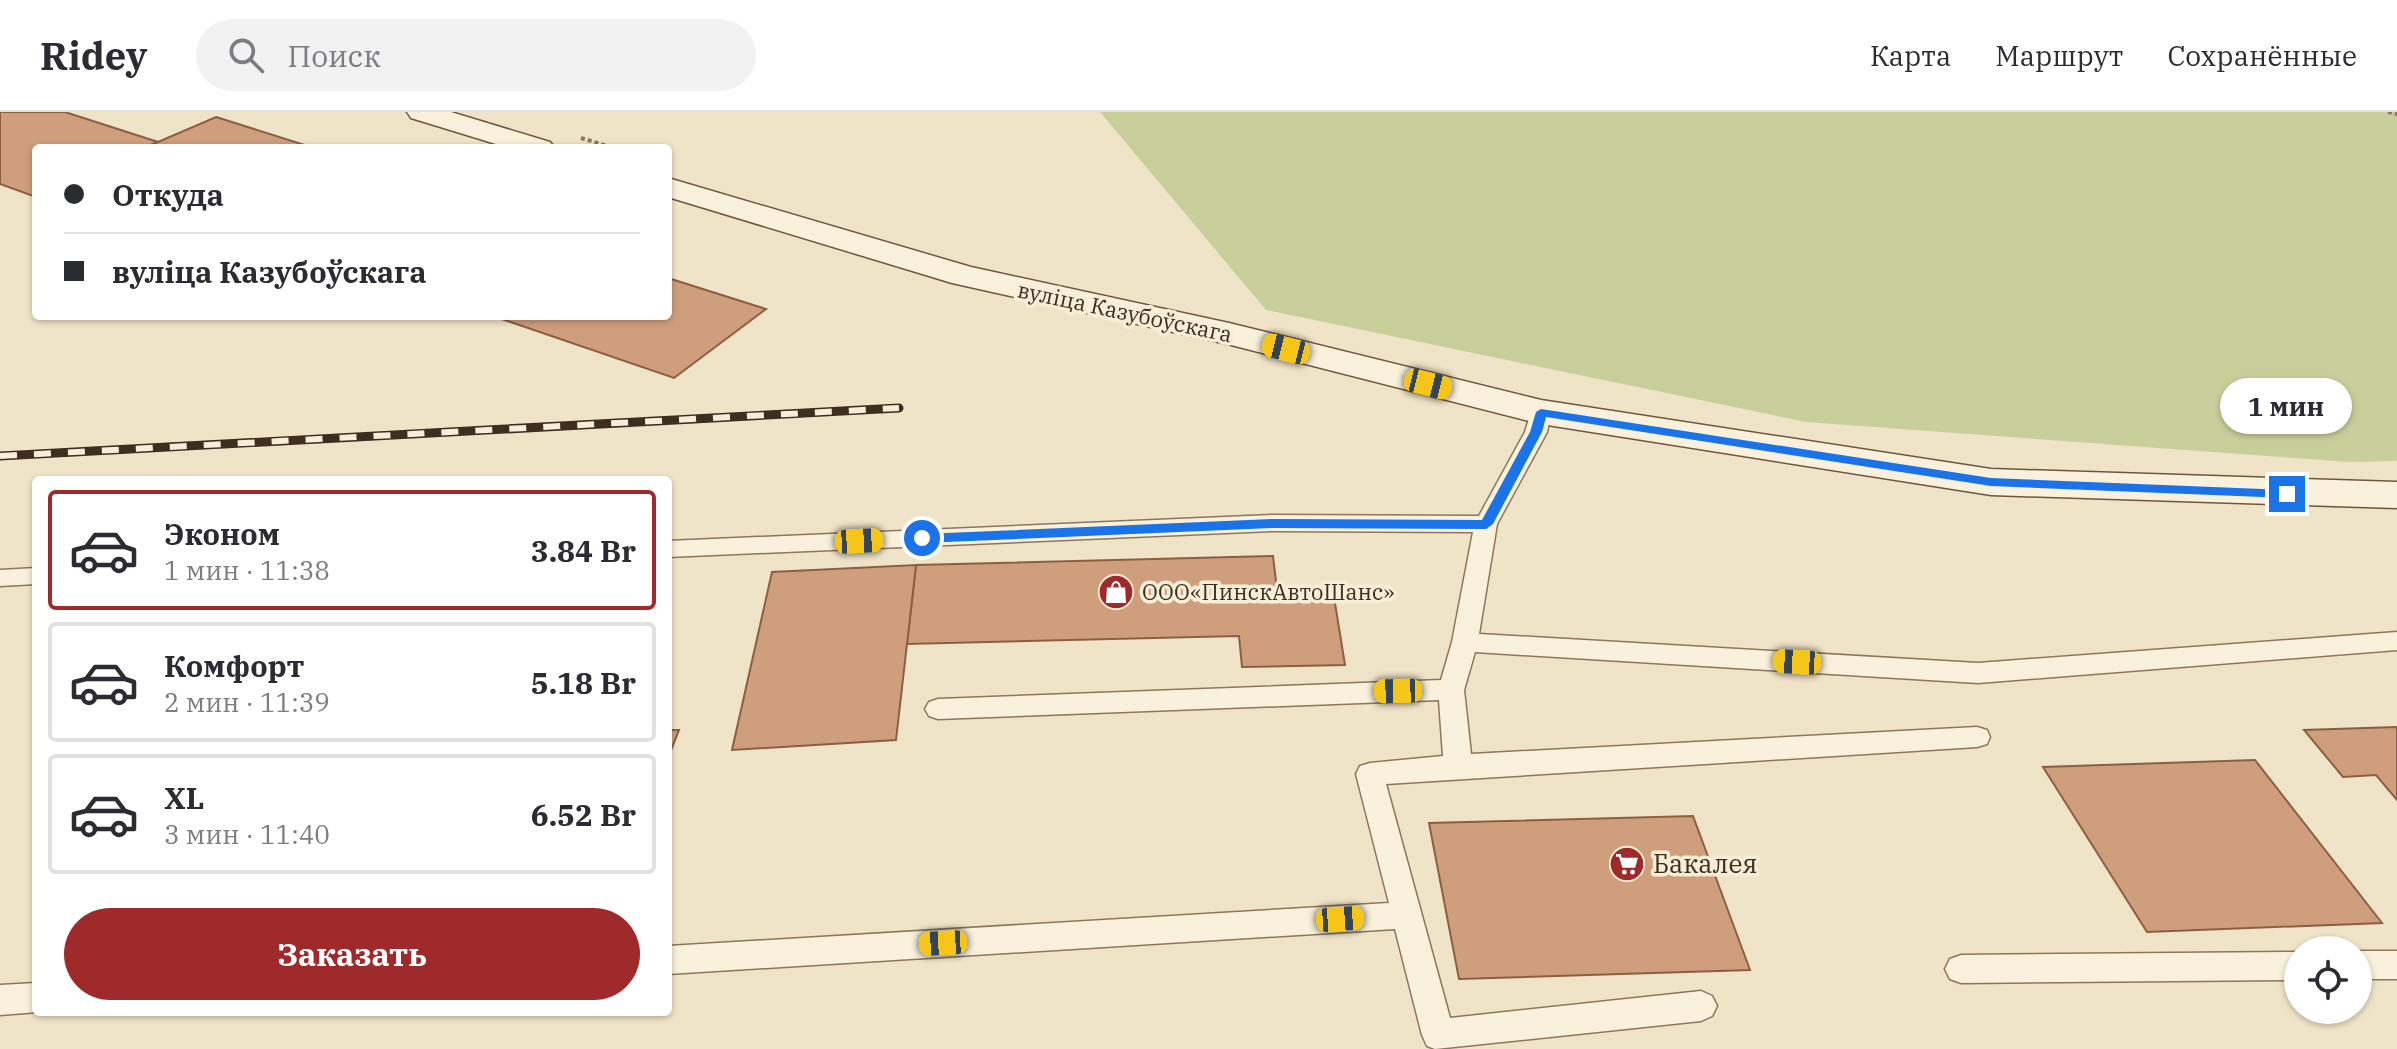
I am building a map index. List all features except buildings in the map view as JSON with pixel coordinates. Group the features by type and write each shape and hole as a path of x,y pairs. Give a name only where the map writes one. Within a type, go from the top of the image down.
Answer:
{"street":[{"path":"421,112 527,144"},
{"name":"вуліца Казубоўскага","path":"672,188 964,276 1229,334 1541,412 1991,482 2316,495 2397,495"}],"lane":[{"path":"1458,766 1451,690 1465,642 1486,524 1536,432 1541,412"},
{"path":"672,549 1272,523 1486,524"},
{"path":"0,578 32,576"},
{"path":"1465,642 1978,673 2397,641"},
{"path":"938,709 1345,691 1451,690"},
{"path":"1701,1006 1438,1035 1370,774 1458,766 1977,737"},
{"path":"672,960 1407,915"},
{"path":"2372,965 2397,965"},
{"path":"1961,969 2284,966"},
{"path":"0,1000 32,998"}],"path":[{"path":"2388,112 2397,114"}],"green space":[{"path":"1100,112 2397,112 2397,461 2348,462 1806,422 1266,310"}],"railway":[{"path":"0,456 899,408"}],"place":[{"name":"ООО«ПинскАвтоШанс»","path":"1116,592"},
{"name":"Бакалея","path":"1627,864"}],"route":[{"path":"922,538 1272,523 1486,524 1536,432 1541,412 1991,482 2287,494"}]}
